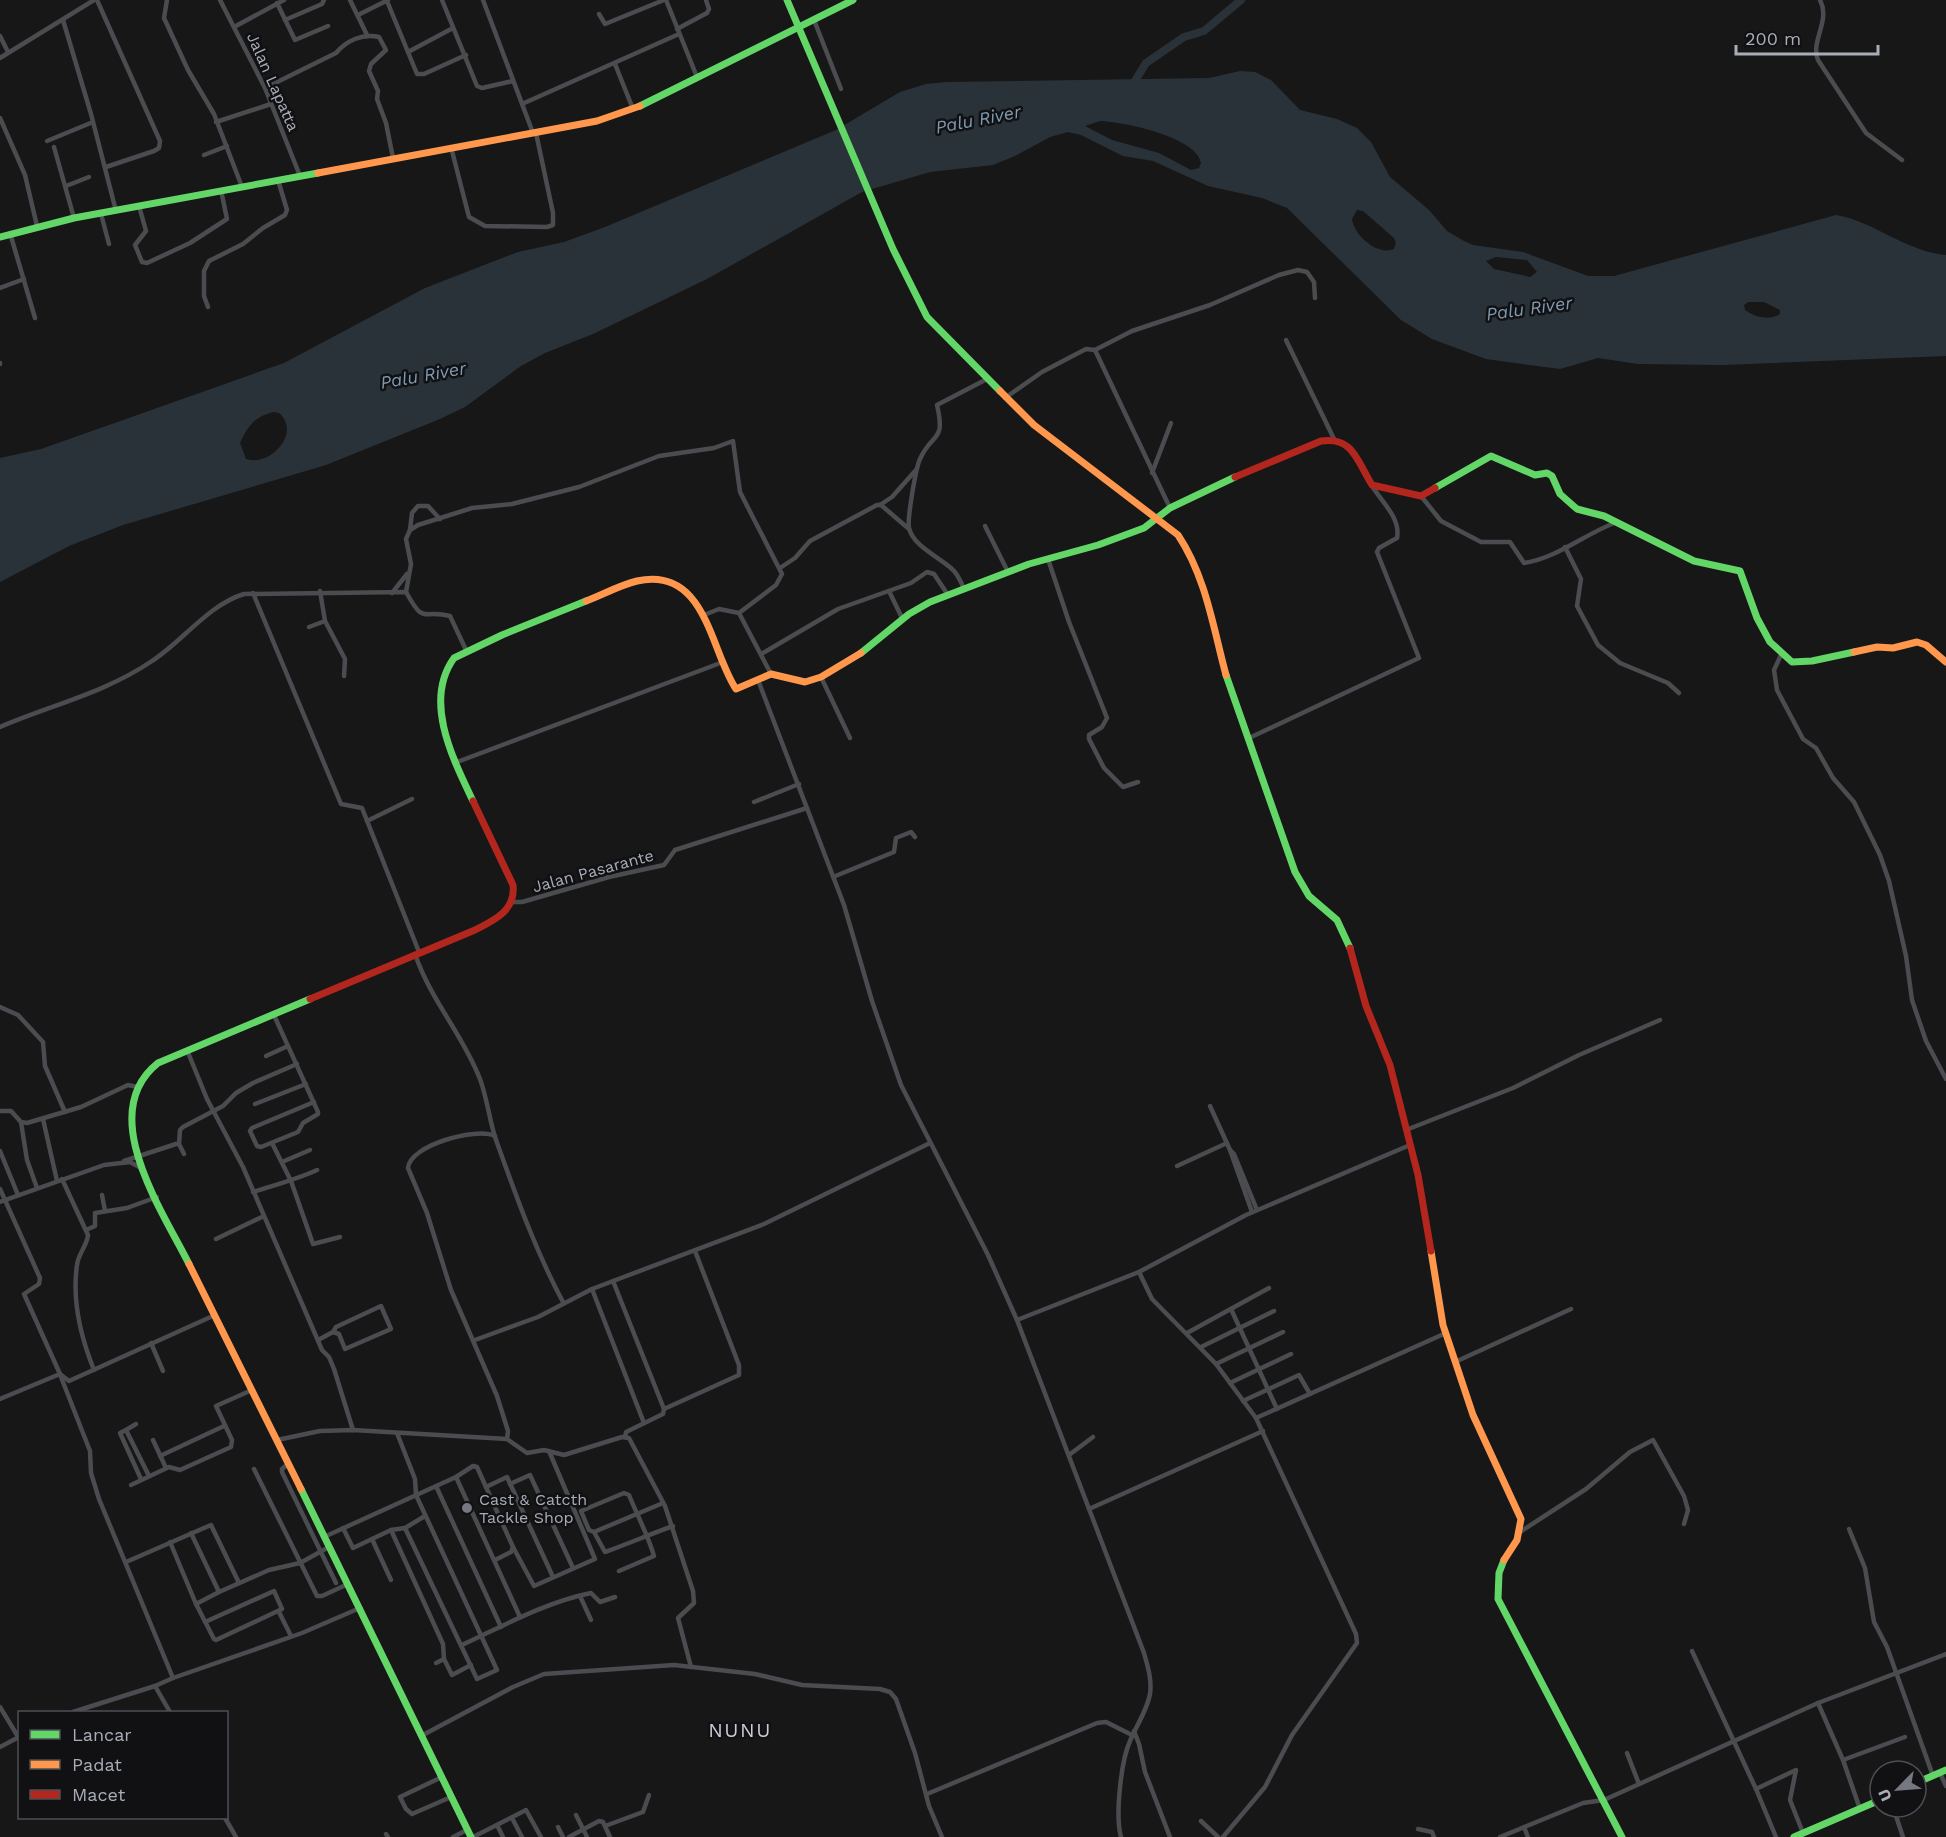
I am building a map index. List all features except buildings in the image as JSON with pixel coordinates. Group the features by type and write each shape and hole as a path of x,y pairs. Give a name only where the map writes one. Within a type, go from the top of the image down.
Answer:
{"street":[{"path":"0,58 96,0 160,141 160,146 154,151 105,167"},
{"path":"167,0 164,18 216,122 242,187"},
{"name":"Jalan Lapatta","path":"220,0 265,88 300,176"},
{"path":"234,27 284,0"},
{"path":"285,20 322,4 324,0"},
{"path":"350,0 367,35"},
{"path":"370,0 373,8"},
{"path":"358,15 388,0 414,69 420,75 466,55"},
{"path":"442,0 477,86 482,88 513,81"},
{"path":"452,147 469,217 485,226 547,227 553,225 553,213 534,133 483,0"},
{"path":"599,14 605,24 665,0 697,77"},
{"path":"522,104 615,64 678,32 709,11 706,0"},
{"path":"788,0 922,308 1005,398 1061,448 1178,535 1187,548 1247,739 1300,882 1310,896 1337,920 1347,937 1366,1006 1390,1065 1410,1145 1423,1199 1440,1313 1486,1447 1519,1512 1520,1532"},
{"path":"0,237 74,218 597,121 633,109 853,0"},
{"path":"1820,0 1824,14 1816,49 1818,60 1866,133 1902,160"},
{"path":"277,3 295,40 328,26"},
{"path":"63,20 116,211"},
{"path":"814,20 841,89"},
{"path":"408,52 453,28"},
{"path":"265,88 336,53 343,44 367,35 379,37 386,47 384,53 371,64 369,71 378,91 377,99 393,158"},
{"path":"0,36 8,52"},
{"path":"615,64 633,109"},
{"path":"216,122 272,104"},
{"path":"0,118 25,176 37,226"},
{"path":"47,141 93,122"},
{"path":"204,155 226,146"},
{"path":"54,147 74,218"},
{"path":"66,186 89,177"},
{"path":"208,307 204,296 204,270 209,261 243,244 263,228 285,215 287,210 278,180"},
{"path":"140,206 146,231 135,245 142,262 147,263 190,243 225,221 228,217 221,190"},
{"path":"101,214 109,244"},
{"path":"10,233 35,318"},
{"path":"1005,398 1067,358 1086,349 1095,350 1132,331 1218,302 1292,271 1304,270 1312,277 1315,298"},
{"path":"0,288 24,279"},
{"path":"1286,340 1334,439"},
{"path":"1095,350 1170,508"},
{"path":"909,529 916,470 921,456 938,437 940,430 938,405 987,380"},
{"path":"1152,473 1171,423"},
{"path":"471,1835 289,1463 141,1168 130,1117 138,1087 149,1068 492,921 513,902 513,885 458,762 443,722 444,689 448,666 467,652 513,631 643,579 675,585 697,602 736,689 771,674 805,682 821,677 865,651 919,608 1008,572 1108,542 1144,528 1154,518 1170,508 1256,467 1309,445 1334,439 1346,443 1386,505 1397,528 1397,538 1379,548 1377,552 1419,658 1247,739"},
{"path":"410,530 472,508 512,504 579,487 659,456 714,448 732,441 738,485 780,568 781,579 739,613"},
{"path":"1421,496 1491,456 1526,472 1552,476 1567,503 1587,514 1600,515 1617,522 1694,561 1740,571 1757,618 1770,642 1781,655 1792,662 1802,663 1867,648 1893,648 1917,642 1926,645 1946,662"},
{"path":"780,568 795,558 810,541 880,505 892,496 916,470"},
{"path":"1372,485 1421,496 1441,520 1481,542 1510,542 1524,563 1542,559 1588,536 1596,529 1617,522"},
{"path":"880,505 909,529 934,557 957,574 964,589"},
{"path":"392,593 411,564 406,539 410,530 412,513 418,506 428,506 440,519"},
{"path":"985,526 1008,572"},
{"path":"1565,547 1581,579 1577,606 1601,649 1627,667 1668,683 1679,693"},
{"path":"1048,559 1069,622 1107,718 1102,727 1089,735 1089,739 1109,775 1123,787 1138,782"},
{"path":"763,653 838,609 889,591 931,572 948,596"},
{"path":"407,573 406,592 417,612 426,616 443,614 453,618 467,652"},
{"path":"320,591 325,621 345,659 345,676"},
{"path":"889,591 903,620"},
{"path":"0,726 111,685 153,660 227,601 253,593 406,592"},
{"path":"253,593 340,804 350,807 360,805 367,821 417,953 428,989 442,1013 452,1022 481,1083 495,1136 541,1262 562,1302"},
{"path":"704,615 719,609 739,613 763,653 771,674"},
{"path":"309,627 325,621"},
{"path":"1781,655 1774,670 1777,690 1803,739 1816,748 1833,778 1854,802 1880,855 1906,956 1914,1005 1926,1041 1946,1079"},
{"path":"458,762 723,662"},
{"path":"821,677 850,738"},
{"path":"758,680 833,877 858,948 872,1001 892,1060 930,1143 988,1255 1017,1320 1149,1670 1150,1695 1125,1758 1119,1799 1120,1837"},
{"path":"754,802 798,784"},
{"path":"367,821 412,799"},
{"name":"Jalan Pasarante","path":"513,902 522,902 609,877 664,865 675,850 807,808"},
{"path":"833,877 894,852 899,836 911,832 915,837"},
{"path":"0,1007 18,1015 43,1042 45,1066 65,1112"},
{"path":"273,1014 306,1084 314,1102 318,1115 303,1123 298,1131 258,1148 251,1129 314,1102"},
{"path":"1406,1130 1513,1088 1579,1055 1660,1020"},
{"path":"266,1056 288,1046"},
{"path":"187,1050 264,1216 318,1340 334,1369 353,1430"},
{"path":"184,1154 179,1144 180,1129 214,1112 236,1093 297,1064"},
{"path":"0,1111 10,1111 21,1122 27,1124 65,1112 128,1084 138,1087"},
{"path":"255,1104 306,1084"},
{"path":"1210,1106 1234,1154 1255,1211"},
{"path":"44,1119 60,1180 86,1230 87,1242 77,1261 77,1287 80,1330 94,1370"},
{"path":"21,1122 27,1160 37,1188"},
{"path":"495,1136 476,1132 447,1139 414,1156 408,1165 451,1290 475,1340 506,1422 507,1439"},
{"path":"272,1143 291,1181 313,1244 340,1237"},
{"path":"475,1340 538,1317 562,1302 592,1289 793,1211 930,1143"},
{"path":"1177,1166 1227,1143"},
{"path":"0,1202 60,1180 179,1144"},
{"path":"1017,1320 1139,1272 1255,1211 1410,1145"},
{"path":"282,1162 310,1150"},
{"path":"0,1151 18,1195"},
{"path":"122,1161 130,1162 141,1168"},
{"path":"253,1192 291,1181 317,1170"},
{"path":"0,1189 40,1281 24,1294 87,1443 91,1473 99,1499 173,1678"},
{"path":"102,1195 105,1211"},
{"path":"86,1230 95,1226 94,1214 127,1208 157,1197"},
{"path":"216,1239 264,1216"},
{"path":"664,1409 739,1375 739,1365 694,1251"},
{"path":"1139,1272 1152,1299 1216,1364 1256,1418 1356,1634 1357,1643 1292,1735 1265,1787 1223,1837"},
{"path":"613,1281 664,1409 663,1414 626,1432 625,1437"},
{"path":"1188,1333 1269,1288"},
{"path":"592,1289 644,1423"},
{"path":"318,1340 333,1332 336,1327 381,1306 391,1329 345,1349 339,1334 333,1332"},
{"path":"1231,1309 1277,1409"},
{"path":"1455,1362 1571,1309"},
{"path":"1201,1347 1274,1311"},
{"path":"60,1376 69,1381 215,1315"},
{"path":"1216,1364 1282,1332"},
{"path":"1256,1418 1446,1333"},
{"path":"152,1343 163,1371"},
{"path":"1230,1383 1291,1354"},
{"path":"1243,1401 1299,1375 1310,1394"},
{"path":"0,1399 60,1376"},
{"path":"131,1485 166,1468 180,1470 231,1447 232,1440 218,1412 217,1404 252,1389"},
{"path":"136,1424 120,1433 141,1479"},
{"path":"160,1456 224,1426"},
{"path":"126,1430 149,1476"},
{"path":"277,1440 320,1431 353,1430 507,1439 527,1453 538,1450 564,1455 625,1437 633,1441 672,1526 695,1600 678,1618 692,1667"},
{"path":"1089,1509 1263,1431"},
{"path":"397,1433 415,1479 416,1495 497,1670 477,1679 405,1528"},
{"path":"1069,1455 1093,1437"},
{"path":"153,1440 166,1468"},
{"path":"1622,1837 1498,1599 1496,1582 1499,1566 1520,1532 1586,1489 1630,1452 1653,1440 1684,1496 1688,1510 1684,1524"},
{"path":"324,1537 476,1466 532,1585 553,1578 595,1559 549,1451"},
{"path":"289,1463 282,1469 282,1472 336,1583"},
{"path":"254,1469 318,1597 348,1584"},
{"path":"510,1484 530,1475 573,1568"},
{"path":"456,1477 520,1617"},
{"path":"486,1487 507,1477 553,1578"},
{"path":"436,1486 501,1627"},
{"path":"619,1571 654,1558 646,1536 637,1514 626,1492 581,1511 590,1530 594,1532 605,1552 646,1536 672,1526"},
{"path":"594,1532 663,1503"},
{"path":"343,1528 353,1548 391,1530 405,1528 425,1516"},
{"path":"126,1562 208,1524 215,1528 239,1583"},
{"path":"1849,1529 1865,1568 1874,1622 1946,1786"},
{"path":"391,1530 443,1644 444,1659 454,1681"},
{"path":"191,1533 219,1592"},
{"path":"372,1539 391,1580"},
{"path":"170,1542 196,1604 214,1639 219,1640 282,1610 274,1591 206,1622"},
{"path":"196,1604 277,1567 288,1568 300,1563 329,1547"},
{"path":"495,1560 511,1552 513,1547"},
{"path":"462,1645 520,1617 580,1596 591,1593 600,1602 615,1597"},
{"path":"580,1596 591,1620"},
{"path":"79,1711 155,1686 360,1608"},
{"path":"279,1612 291,1636"},
{"path":"1692,1651 1776,1837"},
{"path":"1500,1837 1583,1803 1604,1800 1818,1702 1895,1671 1946,1654"},
{"path":"436,1663 444,1659"},
{"path":"452,1675 471,1665"},
{"path":"421,1736 513,1687 543,1674 654,1665 755,1674 802,1685 858,1686 890,1692 896,1699 942,1837"},
{"path":"155,1686 169,1711"},
{"path":"1818,1702 1843,1760 1860,1809"},
{"path":"0,1707 18,1736"},
{"path":"927,1794 1098,1723 1106,1722 1133,1733 1140,1744 1145,1772 1170,1837"},
{"path":"1843,1760 1905,1737"},
{"path":"0,1746 18,1738"},
{"path":"1627,1753 1639,1784"},
{"path":"1756,1789 1796,1770 1790,1800 1803,1833"},
{"path":"442,1777 400,1797 406,1809 412,1814 451,1797"},
{"path":"605,1826 643,1812 649,1795"},
{"path":"1794,1837 1868,1805"},
{"path":"453,1837 471,1835 527,1810 540,1837"},
{"path":"576,1815 587,1837"},
{"path":"512,1818 522,1837"},
{"path":"226,1819 236,1837"},
{"path":"1897,1819 1903,1837"},
{"path":"569,1837 599,1821 605,1826 610,1837"},
{"path":"1201,1821 1218,1837"},
{"path":"497,1825 503,1837"},
{"path":"558,1827 563,1837"},
{"path":"1524,1827 1528,1837"},
{"path":"1418,1829 1432,1832 1434,1837"}],"water":[{"name":"Palu River","path":"1240,71 1255,72 1271,80 1300,110 1337,119 1357,128 1371,142 1390,177 1429,210 1447,231 1473,245 1523,252 1588,276 1614,276 1836,215 1864,224 1917,248 1946,255 1946,356 1722,365 1638,364 1598,358 1560,369 1486,359 1432,339 1401,320 1287,208 1262,198 1208,186 1153,161 1123,156 1081,135 1068,132 1050,137 993,165 930,172 862,192 707,279 593,334 545,353 521,366 465,407 440,419 326,465 123,525 69,546 0,582 0,458 41,449 284,363 425,288 518,252 564,242 605,227 836,130 900,92 926,84 947,82 1209,78","holes":["1100,121 1125,124 1158,133 1187,146 1196,154 1201,163 1199,168 1191,170 1159,153 1112,140 1085,126","1357,210 1363,211 1394,238 1396,243 1394,249 1381,250 1367,243 1357,231 1352,219","1496,257 1527,260 1537,272 1530,277 1494,269 1486,261","1748,302 1764,302 1780,310 1780,314 1762,317 1745,310 1744,305","274,412 279,413 285,421 287,430 285,438 280,446 265,458 246,459 240,443 249,427 262,416"]}],"waterway":[{"path":"1130,89 1146,63 1184,37 1204,31 1241,0"}],"traffic: fast":[{"path":"787,0 893,249 927,317 1000,391"},
{"path":"640,106 853,0"},
{"path":"0,237 74,218 318,173"},
{"path":"1435,488 1491,456 1535,475 1547,473 1552,476 1560,494 1577,509 1604,516 1694,561 1740,571 1757,618 1770,642 1792,662 1812,661 1854,652"},
{"path":"861,653 909,614 930,602 1029,564 1098,545 1144,528 1170,508 1235,477"},
{"path":"473,801 450,749 441,711 441,693 445,675 454,658 502,635 586,601"},
{"path":"1226,675 1295,872 1309,896 1337,920 1350,948"},
{"path":"189,1264 151,1190 140,1162 133,1134 132,1108 140,1084 158,1063 310,999"},
{"path":"301,1489 471,1837"},
{"path":"1504,1560 1499,1573 1498,1599 1622,1837"},
{"path":"1928,1778 1946,1770"},
{"path":"1794,1837 1868,1805"}],"traffic: slow":[{"path":"318,173 597,121 640,106"},
{"path":"1000,391 1034,425 1178,535 1188,551 1202,585 1226,675"},
{"path":"586,601 637,581 660,580 678,586 692,598 703,615 736,689 771,674 805,682 821,677 861,653"},
{"path":"1854,652 1877,647 1893,648 1917,642 1926,645 1946,662"},
{"path":"1431,1251 1443,1325 1473,1415 1521,1519 1517,1540 1504,1560"},
{"path":"189,1264 301,1489"}],"traffic: jam":[{"path":"1235,477 1321,441 1332,440 1340,442 1353,452 1372,485 1421,496 1435,488"},
{"path":"310,999 475,930 497,918 508,908 513,894 513,885 473,801"},
{"path":"1350,948 1366,1006 1390,1065 1418,1175 1431,1251"}],"place":[{"name":"Cast & Catcth Tackle Shop","path":"467,1508"}],"district":[{"name":"NUNU","path":"740,1730"}]}
